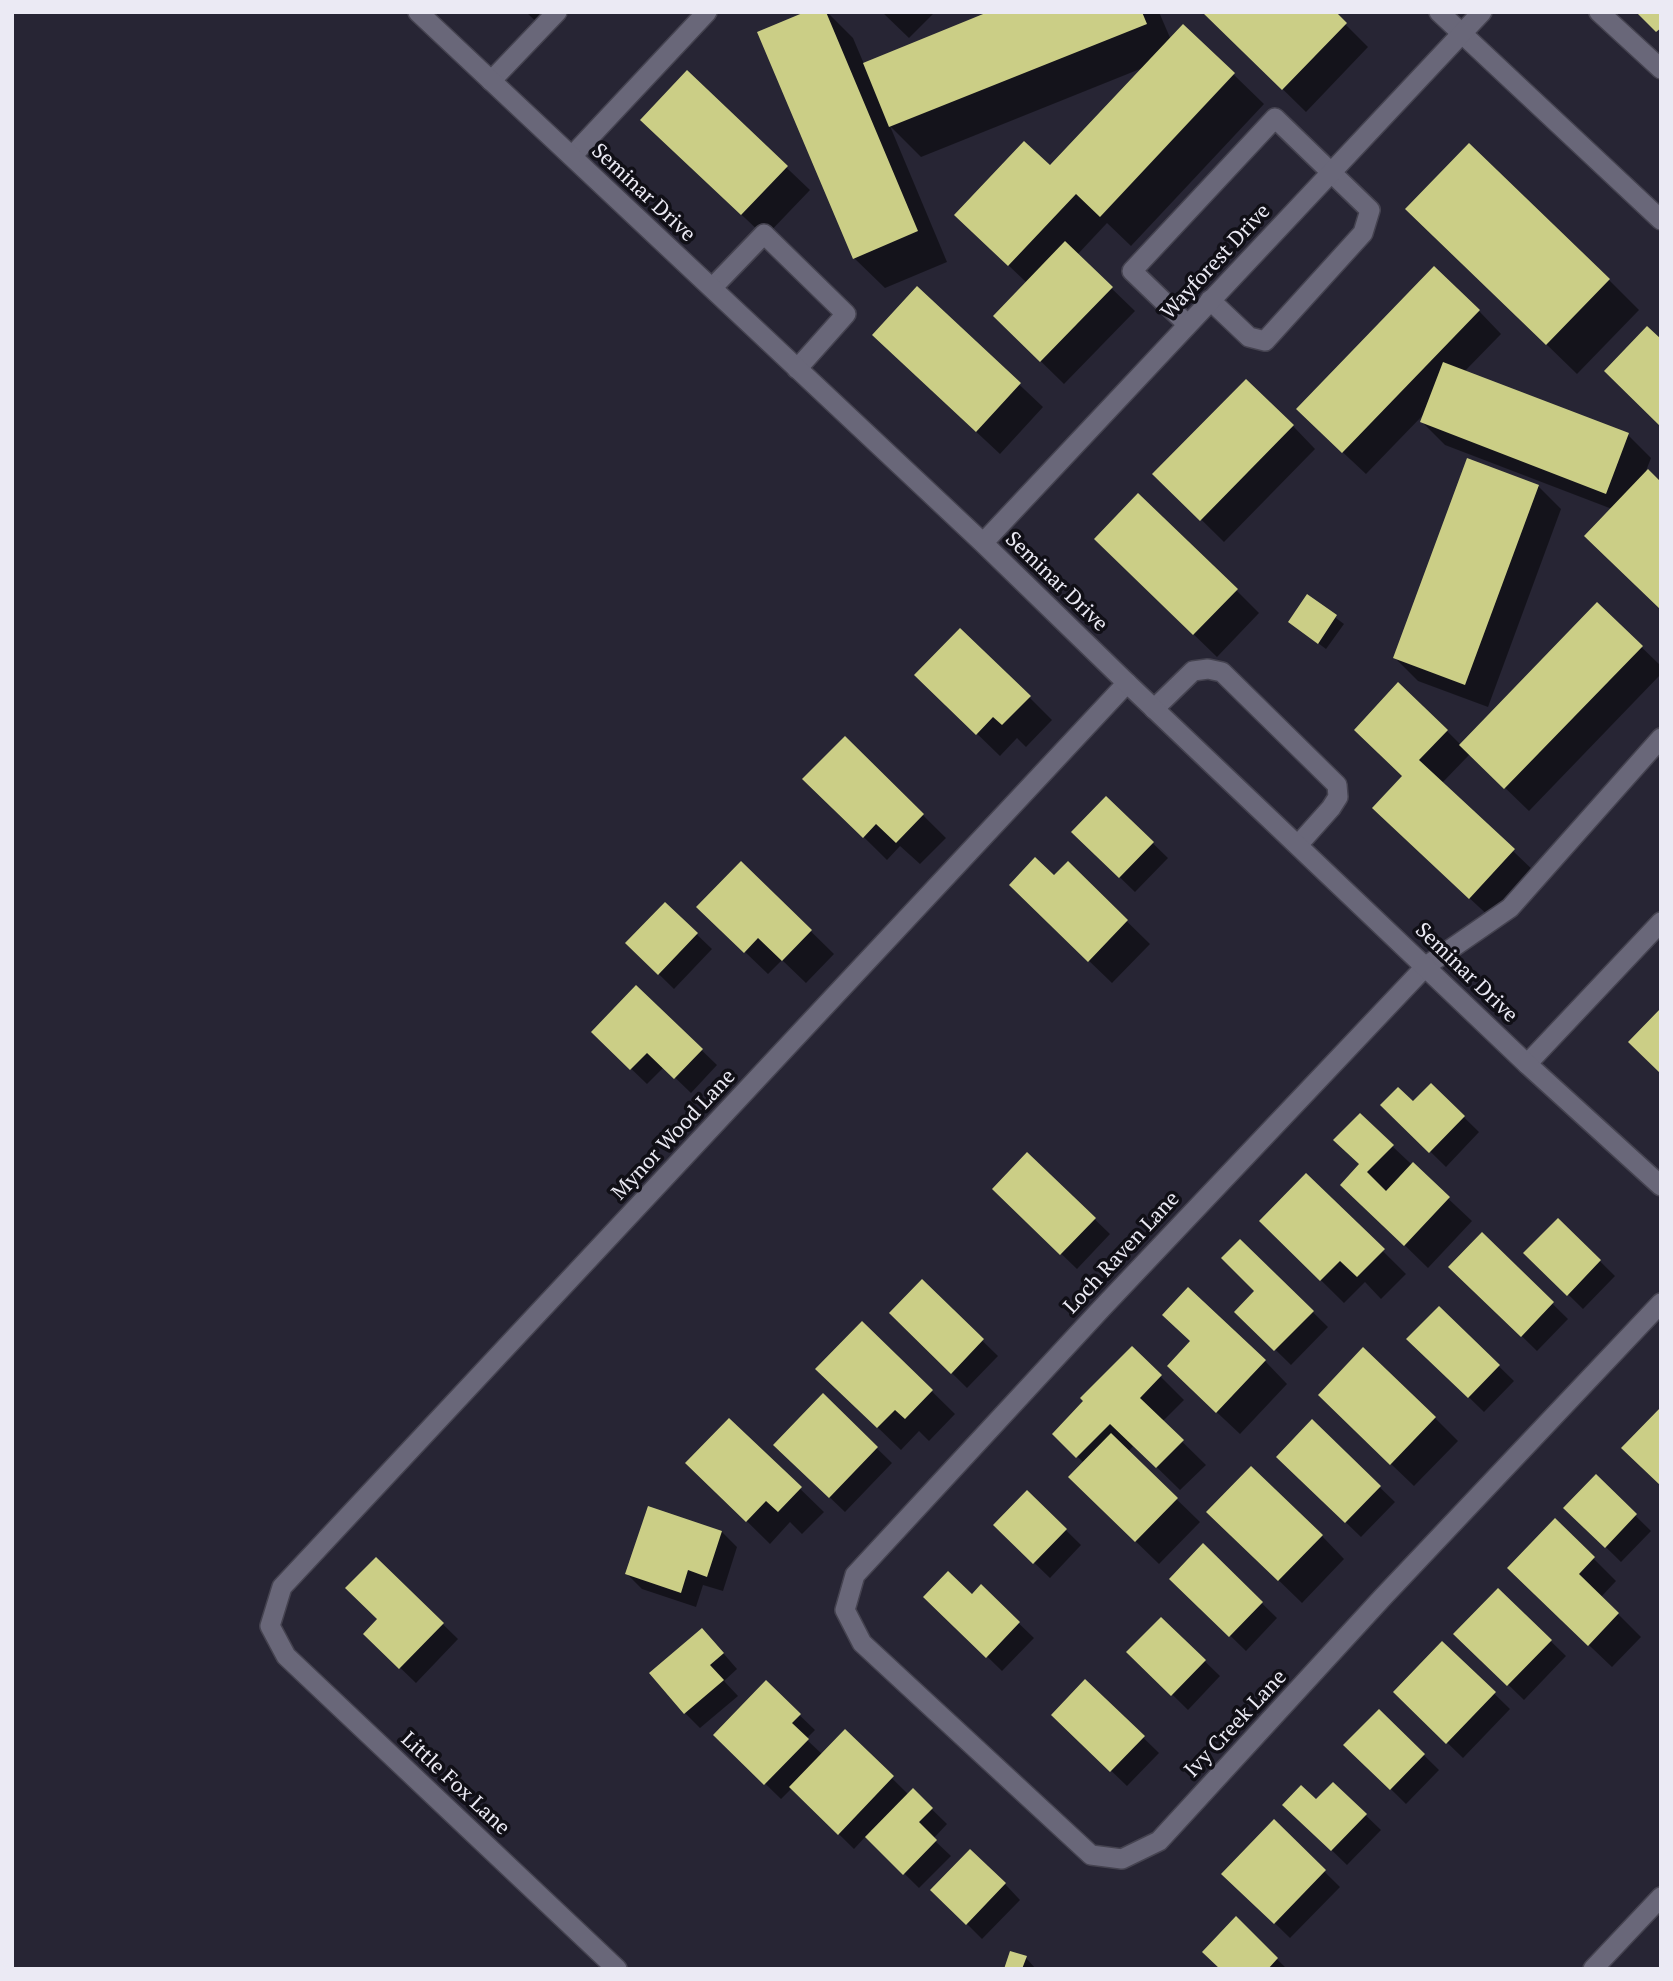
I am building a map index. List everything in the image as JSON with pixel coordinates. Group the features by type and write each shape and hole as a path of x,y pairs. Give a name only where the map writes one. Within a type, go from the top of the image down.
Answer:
{"street":[{"name":"Seminar Drive","path":"418,12 983,543 1527,1064 1661,1186"},
{"path":"491,81 557,12"},
{"path":"572,156 707,12"},
{"path":"1440,12 1661,220"},
{"name":"Wayforest Drive","path":"983,543 1482,12"},
{"path":"1599,12 1661,69"},
{"path":"1188,324 1132,271 1275,118 1370,210 1363,233 1265,341 1249,337 1210,300"},
{"path":"712,288 764,234 846,314 797,369"},
{"path":"1154,709 1193,671 1208,669 1222,673 1337,785 1338,797 1331,808 1298,845"},
{"name":"Mynor Wood Lane","path":"270,1626 282,1587 1127,683"},
{"name":"Loch Raven Lane","path":"855,1575 1111,1298 1426,966 1510,908 1661,738"},
{"path":"1527,1064 1661,922"},
{"name":"Ivy Creek Lane","path":"855,1575 845,1610 862,1643 1091,1855 1122,1859 1159,1841 1383,1597 1661,1303"},
{"name":"Little Fox Lane","path":"270,1626 286,1656 617,1969"},
{"path":"1593,1969 1661,1897"}],"building":[{"path":"805,12 826,12 918,231 853,259 757,32"},
{"path":"988,12 1142,12 1147,24 889,127 863,63"},
{"path":"1202,12 1336,12 1347,23 1282,90"},
{"path":"1636,12 1661,12 1661,28 1656,32"},
{"path":"1183,24 1235,73 1100,217 1076,194 1008,266 954,215 1024,141 1050,165"},
{"path":"687,70 788,166 741,215 640,120"},
{"path":"1469,143 1610,279 1546,345 1405,209"},
{"path":"1065,241 1113,287 1040,362 993,316"},
{"path":"1434,266 1480,310 1342,453 1296,409"},
{"path":"917,286 1021,383 976,432 872,335"},
{"path":"1647,326 1661,339 1661,427 1604,371"},
{"path":"1443,362 1629,433 1606,494 1420,422"},
{"path":"1246,379 1294,425 1200,521 1152,474"},
{"path":"1467,458 1539,485 1465,685 1393,658"},
{"path":"1648,469 1661,482 1661,610 1584,536"},
{"path":"1138,493 1238,589 1193,635 1094,539"},
{"path":"1307,594 1337,615 1318,644 1288,622"},
{"path":"1597,602 1643,646 1504,789 1459,745"},
{"path":"960,628 1031,696 1002,725 993,717 976,735 914,675"},
{"path":"1398,682 1448,730 1419,760 1515,849 1469,899 1372,808 1402,776 1354,730"},
{"path":"845,736 924,814 896,843 876,824 863,838 802,779"},
{"path":"1106,796 1154,842 1119,878 1071,832"},
{"path":"1035,857 1054,875 1068,861 1128,920 1088,962 1009,885"},
{"path":"741,861 812,930 782,961 758,938 744,953 696,907"},
{"path":"665,902 698,933 658,975 625,943"},
{"path":"636,985 703,1049 674,1079 647,1053 630,1070 591,1032"},
{"path":"1661,1008 1661,1074 1628,1042"},
{"path":"1431,1083 1465,1116 1429,1153 1380,1105 1398,1087 1413,1101"},
{"path":"1360,1113 1394,1145 1367,1172 1386,1191 1413,1162 1450,1197 1404,1246 1340,1185 1359,1164 1333,1140"},
{"path":"1027,1152 1096,1218 1060,1255 992,1189"},
{"path":"1306,1173 1385,1249 1357,1277 1340,1261 1320,1281 1259,1221"},
{"path":"1558,1218 1601,1260 1567,1296 1523,1253"},
{"path":"1482,1232 1554,1302 1521,1337 1448,1267"},
{"path":"1240,1239 1314,1311 1274,1351 1234,1312 1254,1291 1221,1258"},
{"path":"922,1279 984,1339 951,1374 889,1313"},
{"path":"1188,1287 1266,1360 1216,1413 1167,1366 1190,1341 1162,1315"},
{"path":"1439,1306 1500,1365 1468,1398 1406,1339"},
{"path":"862,1321 933,1390 905,1419 895,1410 877,1428 815,1369"},
{"path":"1132,1346 1162,1375 1140,1398 1184,1440 1156,1468 1110,1424 1076,1458 1052,1434 1083,1401 1080,1398"},
{"path":"1363,1347 1436,1417 1390,1465 1318,1395"},
{"path":"823,1393 878,1447 829,1498 773,1445"},
{"path":"1661,1407 1661,1486 1621,1448"},
{"path":"729,1418 802,1487 778,1512 766,1501 746,1522 685,1463"},
{"path":"1312,1419 1381,1486 1345,1523 1276,1457"},
{"path":"1111,1433 1178,1498 1135,1542 1068,1477"},
{"path":"1251,1466 1323,1535 1278,1581 1206,1512"},
{"path":"1596,1474 1637,1514 1605,1548 1563,1508"},
{"path":"1027,1490 1067,1529 1033,1564 993,1525"},
{"path":"648,1506 722,1531 707,1577 688,1570 681,1593 625,1574"},
{"path":"1555,1518 1595,1557 1579,1574 1619,1613 1588,1646 1507,1568"},
{"path":"1203,1543 1263,1602 1229,1637 1169,1579"},
{"path":"376,1557 444,1623 399,1669 363,1634 377,1619 345,1588"},
{"path":"948,1571 972,1594 981,1584 1020,1622 986,1658 923,1597"},
{"path":"1498,1588 1552,1640 1507,1686 1453,1634"},
{"path":"1161,1617 1206,1660 1171,1696 1126,1652"},
{"path":"702,1628 724,1653 710,1665 724,1680 684,1714 649,1673"},
{"path":"1442,1641 1496,1692 1446,1744 1393,1692"},
{"path":"1085,1679 1145,1736 1110,1772 1051,1715"},
{"path":"766,1680 801,1714 792,1723 809,1739 764,1785 713,1735"},
{"path":"1379,1709 1425,1754 1390,1790 1343,1745"},
{"path":"845,1729 894,1776 838,1835 789,1787"},
{"path":"1333,1782 1367,1814 1331,1851 1282,1805 1301,1785 1316,1799"},
{"path":"913,1788 933,1808 919,1822 937,1840 903,1875 865,1837"},
{"path":"1274,1819 1326,1870 1274,1924 1221,1874"},
{"path":"970,1849 1006,1883 966,1925 930,1890"},
{"path":"1236,1916 1278,1958 1268,1969 1220,1969 1202,1952"},
{"path":"1010,1951 1027,1956 1022,1969 1004,1969"}]}
